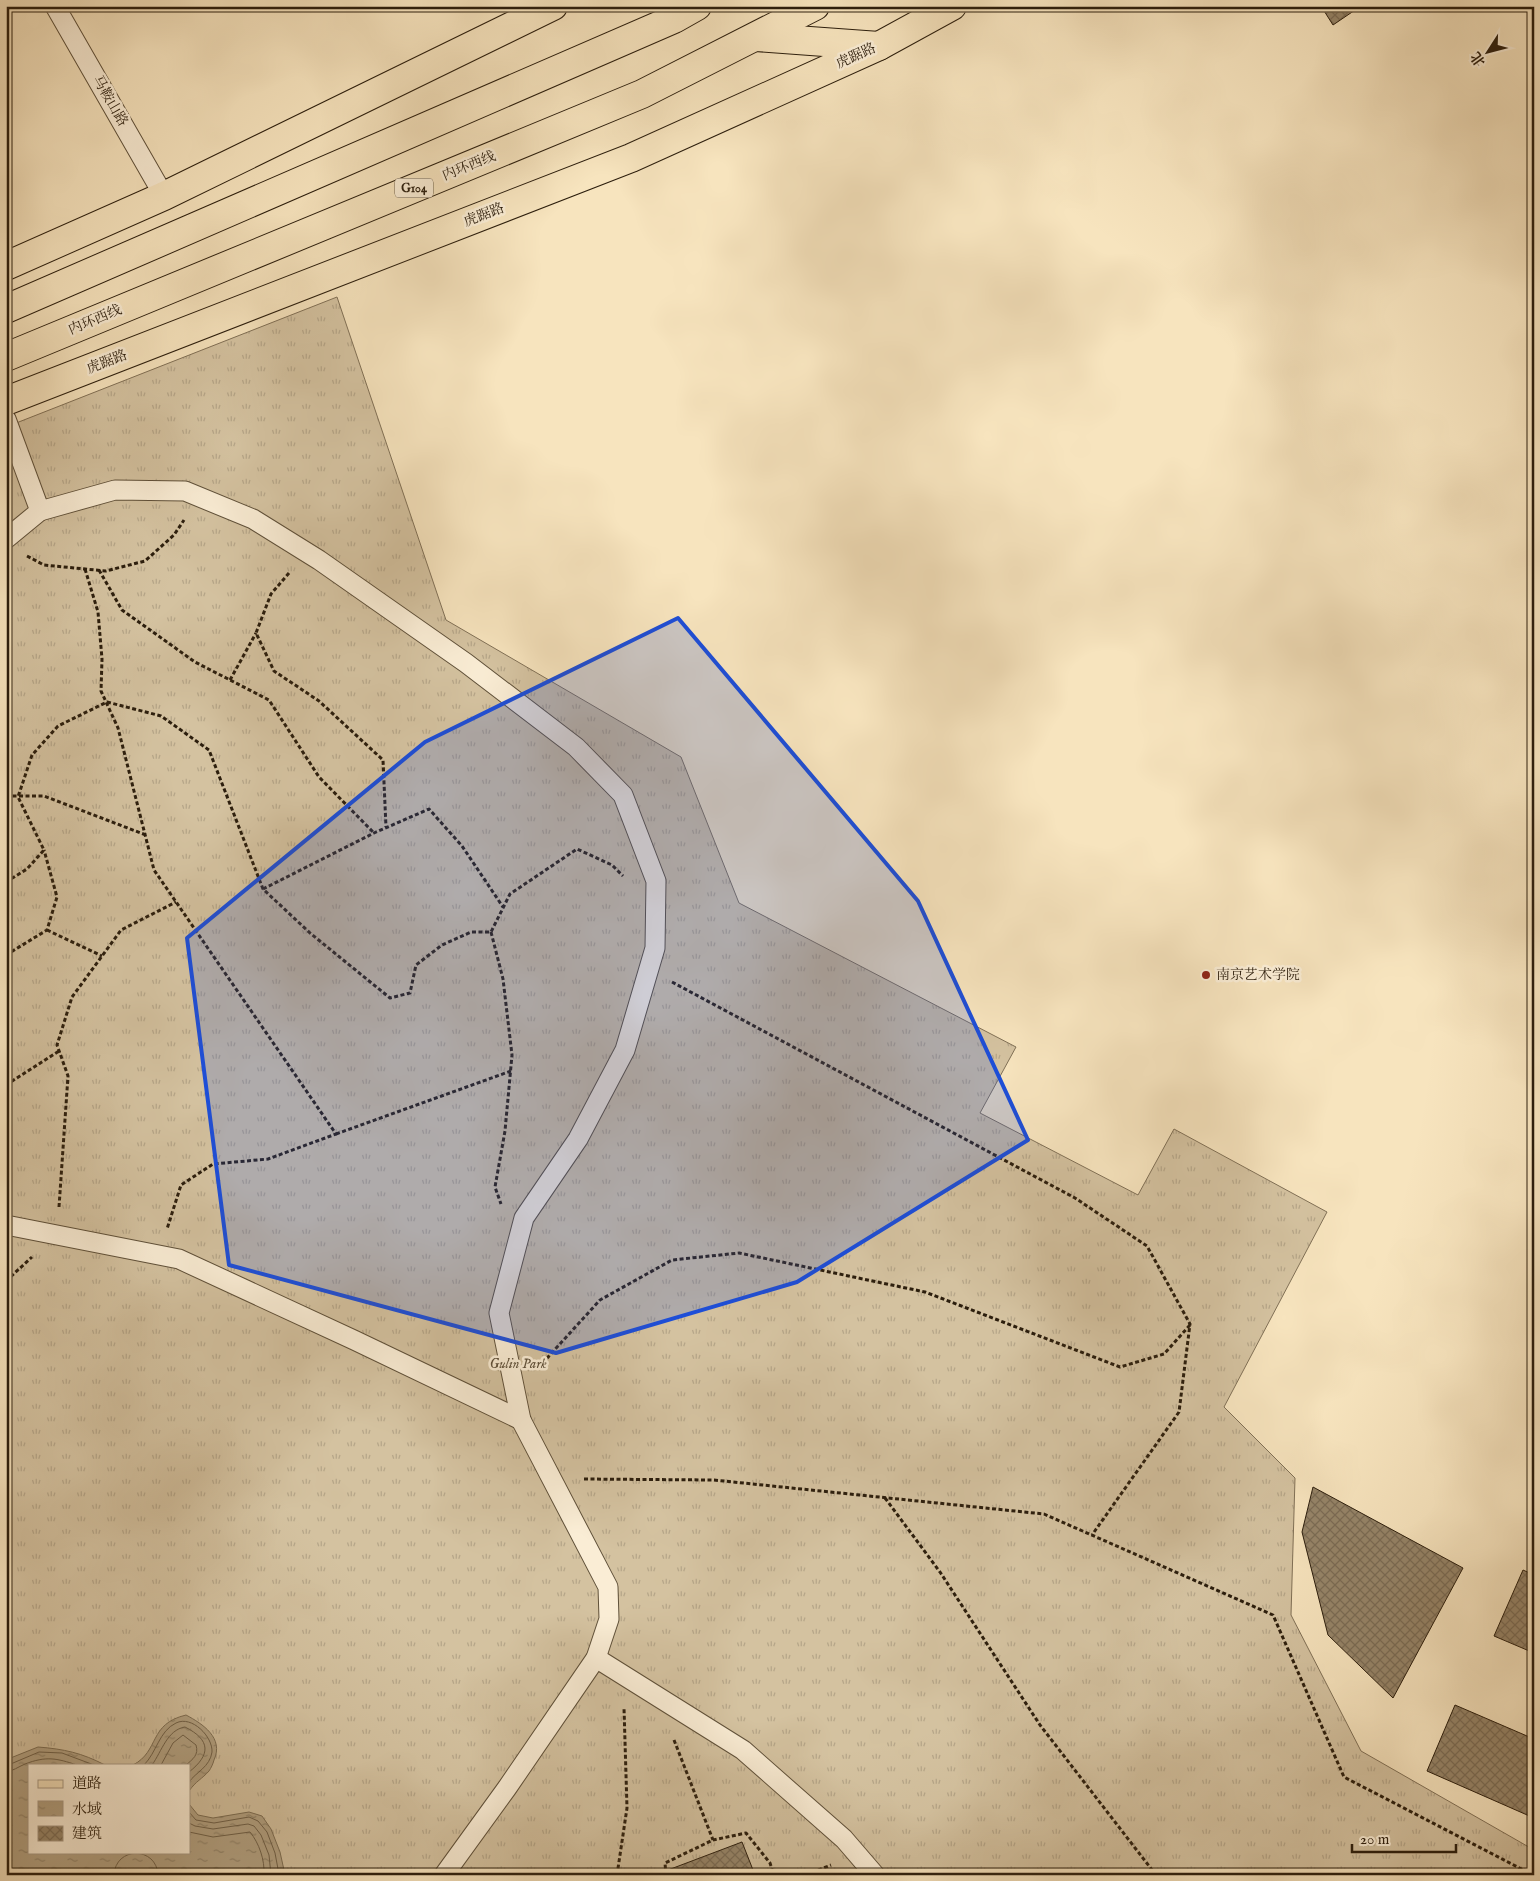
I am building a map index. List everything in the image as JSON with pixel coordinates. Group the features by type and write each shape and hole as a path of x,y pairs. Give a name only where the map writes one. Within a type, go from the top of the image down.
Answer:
{"main road":[{"path":"6,266 164,196 553,6"},
{"path":"6,309 674,19 697,6"},
{"name":"内环西线","path":"6,357 642,94 815,6"},
{"name":"虎踞路","path":"6,401 631,158 879,46 952,6"},
{"path":"756,37 879,46"}],"lane":[{"name":"马鞍山路","path":"55,6 164,196"},
{"path":"6,419 40,511"},
{"path":"6,539 40,511 115,490 185,491 253,519 306,552 474,669 576,747 623,795 656,881 655,948 625,1050 578,1139 524,1218 499,1313 521,1420 608,1587 609,1619 596,1658 507,1788 444,1875"},
{"path":"6,1224 179,1259 521,1420"},
{"path":"596,1658 743,1750 844,1839 875,1875"}],"path":[{"path":"22,553 44,565 106,571 145,561 174,535 199,497"},
{"path":"230,680 256,633 271,594 306,552"},
{"path":"85,569 98,612 102,658 102,690 118,728 154,870 336,1134"},
{"path":"99,570 122,610 195,662 269,700 319,777 374,833"},
{"path":"256,633 274,672 319,701 383,760 386,826"},
{"path":"6,954 47,930 57,897 44,850 18,797 32,755 58,726 107,702 161,716 209,750 263,889 310,933 390,998 410,993 416,965 442,945 471,932 491,932"},
{"path":"6,796 44,796 146,835"},
{"path":"263,889 386,826 428,808 462,846 503,907"},
{"path":"517,1244 495,1187 505,1130 512,1055 503,978 491,932 510,894 577,849 612,865 656,908"},
{"path":"6,882 27,870 44,850"},
{"path":"6,1281 57,1235 68,1076 57,1045 72,997 121,930 176,902"},
{"path":"47,930 102,956"},
{"path":"649,969 1075,1198 1147,1246 1190,1324 1179,1412 1092,1535"},
{"path":"6,1085 59,1051"},
{"path":"159,1255 180,1185 213,1164 268,1159 510,1071"},
{"path":"515,1392 600,1300 672,1260 739,1252 925,1292 1120,1367 1164,1354 1190,1324"},
{"path":"551,1478 714,1480 1044,1514 1273,1615 1344,1777 1533,1875"},
{"path":"885,1498 940,1572 1040,1725 1156,1875"},
{"path":"617,1875 627,1808 623,1675"},
{"path":"656,1696 713,1840"},
{"path":"666,1875 665,1863 713,1840 746,1833 770,1863 774,1875"}],"highlighted area":[{"path":"678,618 918,901 1028,1140 797,1282 556,1353 229,1265 187,938 425,742"}],"green space":[{"name":"Gulin Park","path":"337,297 446,620 681,757 739,903 1016,1047 980,1113 1138,1195 1174,1129 1327,1212 1224,1407 1295,1478 1291,1615 1361,1751 1534,1850 1534,1875 6,1875 6,427"}],"water":[{"path":"186,1715 199,1723 214,1738 216,1745 216,1752 210,1770 190,1790 190,1764 134,1764 147,1753 165,1725 174,1719"},
{"path":"38,1747 73,1752 103,1764 28,1764 28,1854 190,1854 190,1805 198,1815 213,1818 249,1812 262,1816 271,1829 280,1852 284,1870 282,1875 149,1875 136,1872 120,1875 6,1875 6,1762 13,1757"}],"building":[{"path":"1321,6 1361,6 1333,25"},
{"path":"1313,1487 1463,1568 1393,1698 1328,1635 1302,1532"},
{"path":"1523,1570 1534,1575 1534,1653 1494,1636"},
{"path":"1455,1705 1534,1739 1534,1818 1427,1771"},
{"path":"742,1842 755,1875 670,1875 668,1870"}],"place":[{"name":"南京艺术学院","path":"1206,975"}]}
